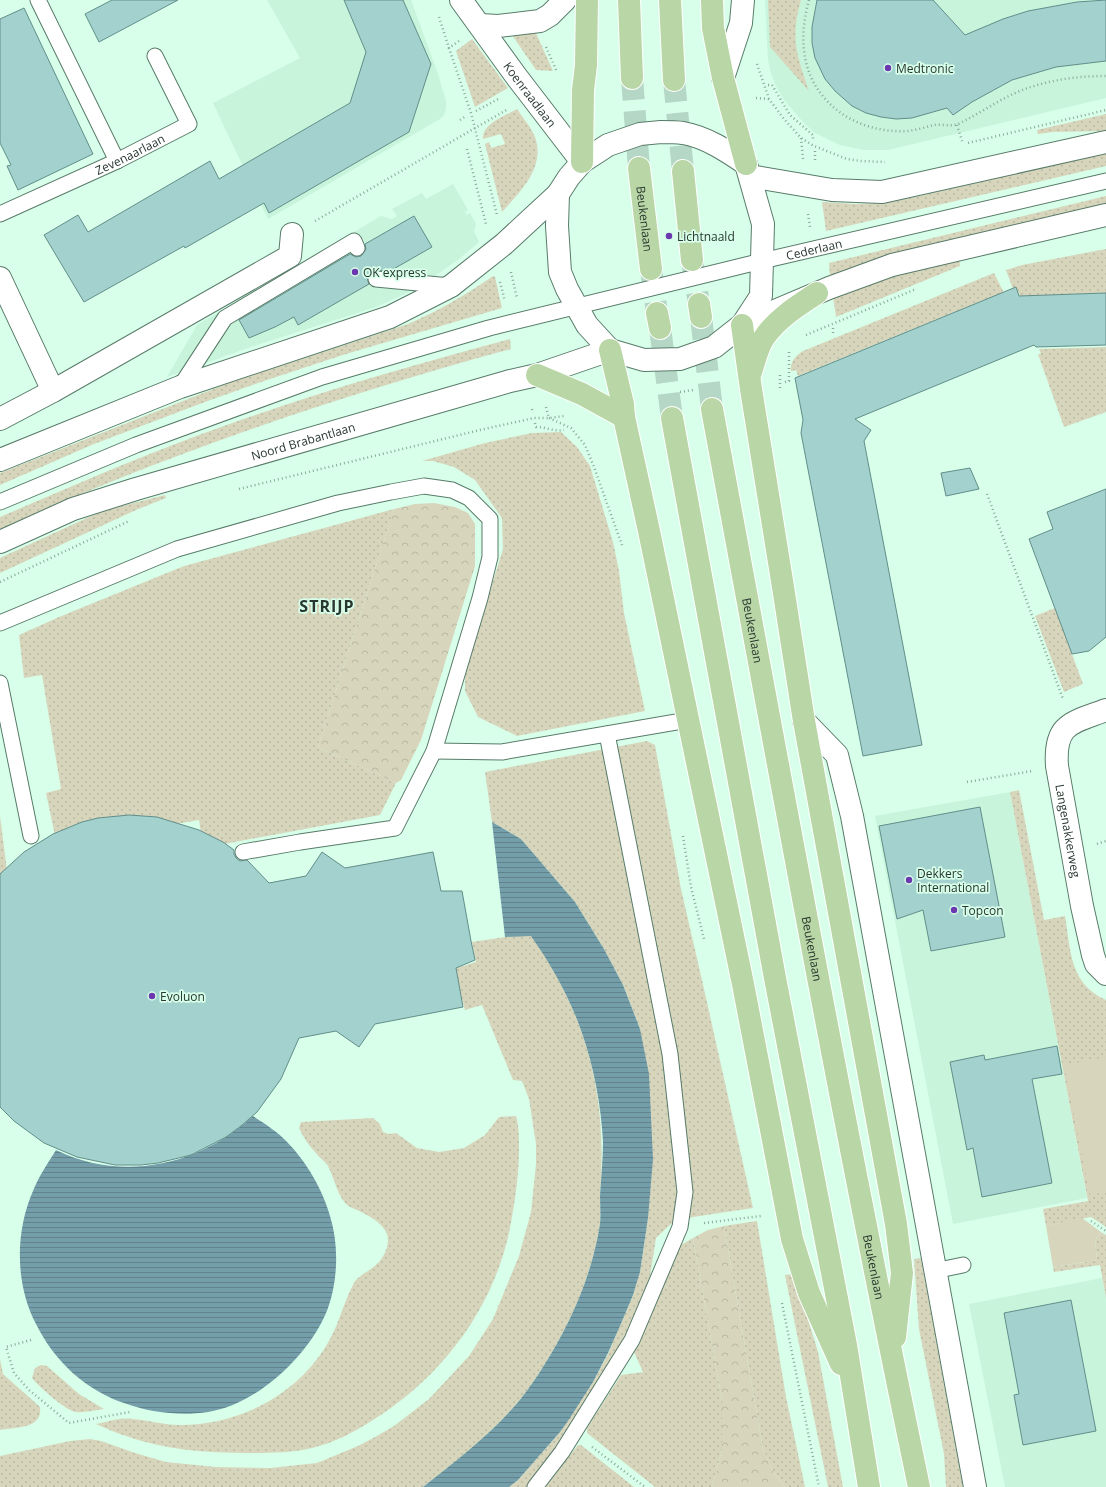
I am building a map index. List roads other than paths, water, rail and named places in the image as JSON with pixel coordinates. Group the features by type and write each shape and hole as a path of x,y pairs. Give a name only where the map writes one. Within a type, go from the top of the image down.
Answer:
{"main road":[{"name":"Koenraadlaan","path":"461,0 516,76 582,162"},
{"path":"480,25 498,26 540,21 550,15 565,0"},
{"path":"582,162 583,90 586,65 587,0"},
{"path":"629,0 632,78"},
{"path":"670,0 674,80"},
{"path":"712,0 713,28 723,78 763,224 761,296 742,325 804,721 896,1224 902,1273 893,1360"},
{"path":"723,78 740,23 743,0"},
{"path":"0,460 180,387 390,317 451,286 504,244 558,194 569,177 582,162 608,145 640,134 660,132 683,133 698,137 722,148 748,170 832,190 882,192 1106,142"},
{"name":"Beukenlaan","path":"639,168 651,269"},
{"path":"683,171 692,260"},
{"path":"558,194 557,226 560,272 567,289 588,325 610,350 623,404 624,417 743,984 792,1239 809,1293 855,1396"},
{"path":"610,350 644,360 680,359 714,347 742,325 817,293 892,265 1106,215"},
{"path":"0,419 53,391 290,256 292,234"},
{"path":"0,278 53,391"},
{"path":"750,377 760,346 766,335 787,314 817,293"},
{"name":"Noord Brabantlaan","path":"0,542 73,509 136,489 510,381 537,375 610,350"},
{"path":"537,375 582,394 624,417"},
{"name":"Beukenlaan","path":"712,409 814,956 919,1487"},
{"path":"672,418 775,978 855,1396 869,1487"},
{"name":"Langenakkerweg","path":"1106,710 1072,723 1065,729 1057,743 1057,766 1082,906 1096,964 1106,974"},
{"path":"804,721 837,755 852,816 974,1487"}],"lane":[{"path":"38,0 117,162"},
{"name":"Zevenaarlaan","path":"0,214 117,162 189,124 155,56"},
{"name":"Cederlaan","path":"0,502 136,445 322,377 489,328 762,261 1106,181"},
{"path":"180,387 225,318 354,241 357,248"},
{"path":"376,279 451,286"},
{"path":"0,623 177,549 338,503 424,486 452,490 469,498 490,519 490,558 480,598 434,751 395,828 243,852"},
{"path":"0,683 31,836"},
{"path":"434,751 502,752 688,720"},
{"path":"535,1487 562,1452 632,1340 680,1226 685,1192 670,1054 607,734"},
{"path":"934,1271 963,1265"}],"water":[{"path":"492,822 521,839 575,902 604,949 623,985 640,1029 649,1074 653,1159 648,1218 640,1272 633,1295 608,1353 593,1382 560,1432 518,1480 509,1487 423,1487 497,1425 519,1401 535,1380 563,1333 579,1298 592,1262 600,1224 603,1142 599,1100 590,1060 582,1033 566,995 531,936 505,937"},
{"path":"253,1116 280,1135 301,1158 313,1176 327,1206 335,1239 336,1262 334,1286 328,1308 320,1325 309,1343 280,1375 245,1399 227,1407 208,1412 188,1414 157,1412 127,1404 98,1391 73,1373 52,1351 36,1324 24,1292 20,1258 23,1223 33,1191 41,1175 56,1150 82,1160 108,1166 134,1167 160,1164 185,1157 209,1147 232,1133"}],"tunnel":[{"path":"632,78 639,168"},
{"path":"674,80 683,171"},
{"path":"692,260 699,304"},
{"path":"651,269 657,313"},
{"path":"701,317 712,409"},
{"path":"660,328 672,418"}],"place":[{"name":"Medtronic","path":"888,68"},
{"name":"Lichtnaald","path":"669,236"},
{"name":"OK express","path":"355,272"},
{"name":"Dekkers International","path":"909,880"},
{"name":"Topcon","path":"954,910"},
{"name":"Evoluon","path":"152,996"}],"district":[{"name":"STRIJP","path":"327,606"}]}
